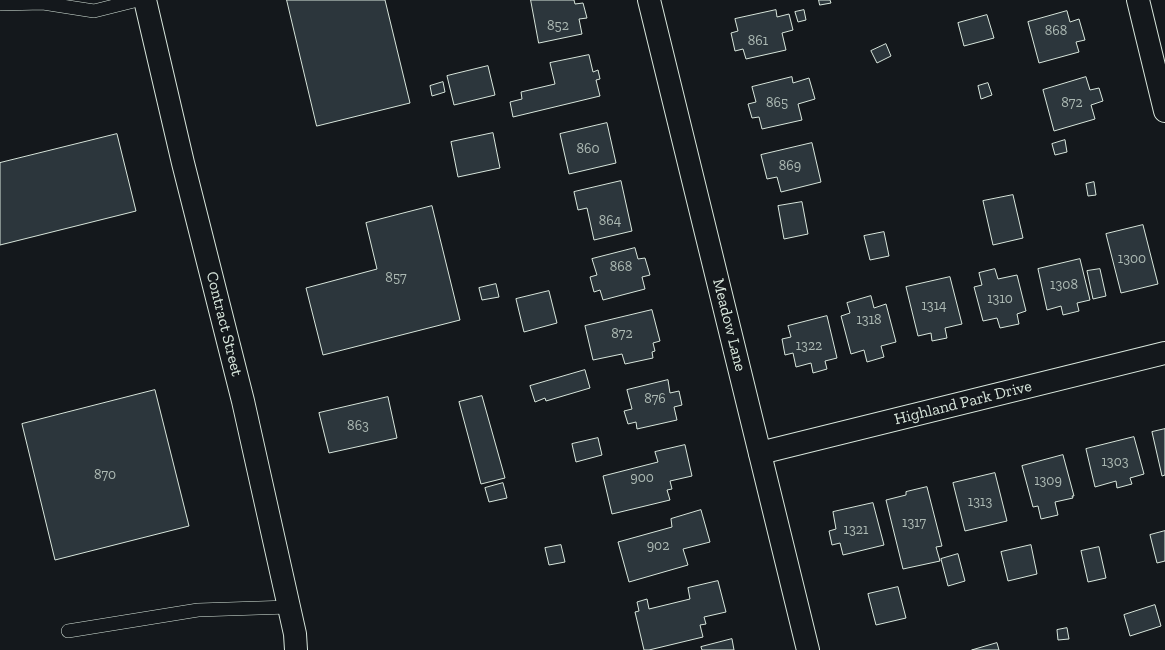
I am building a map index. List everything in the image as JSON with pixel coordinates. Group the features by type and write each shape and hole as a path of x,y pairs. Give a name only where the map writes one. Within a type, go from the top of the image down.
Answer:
{"street":[{"name":"Contract Street","path":"145,0 183,163 243,401 295,634 296,650"},
{"name":"Meadow Lane","path":"649,0 808,650"},
{"path":"1138,0 1165,111"},
{"name":"Highland Park Drive","path":"760,453 1165,353"}],"lane":[{"path":"0,4 43,3 94,11 138,0"},
{"path":"68,631 198,610 289,607"}],"building":[{"path":"287,0 385,0 410,103 317,126"},
{"path":"531,0 574,0 575,4 583,3 587,18 579,19 582,34 539,43"},
{"path":"819,0 830,0 831,3 820,5"},
{"path":"776,10 777,17 789,14 793,30 782,33 786,50 746,59 743,49 735,51 731,33 738,31 735,19"},
{"path":"804,10 806,20 798,22 795,12"},
{"path":"1067,11 1070,22 1079,19 1085,40 1076,42 1079,52 1039,63 1028,22"},
{"path":"987,15 994,38 964,46 958,23"},
{"path":"886,44 891,56 877,63 871,51"},
{"path":"589,55 593,72 598,70 600,79 596,80 600,96 513,117 510,102 522,99 521,92 555,84 550,63"},
{"path":"488,66 495,95 454,105 447,76"},
{"path":"792,77 793,83 809,78 815,99 798,104 802,120 762,129 759,117 752,118 748,104 756,102 752,87"},
{"path":"1086,77 1090,90 1099,88 1103,101 1091,105 1095,119 1054,131 1043,90"},
{"path":"443,82 445,92 432,96 430,86"},
{"path":"988,83 992,95 981,99 978,86"},
{"path":"607,123 616,163 569,174 560,134"},
{"path":"493,133 500,168 458,177 451,142"},
{"path":"117,134 136,211 0,245 0,163"},
{"path":"1065,140 1067,152 1055,155 1052,144"},
{"path":"812,143 821,182 781,192 777,177 767,179 761,155"},
{"path":"621,181 632,231 594,240 587,208 578,210 574,192"},
{"path":"1094,182 1096,195 1088,196 1086,184"},
{"path":"1013,195 1023,238 993,245 983,201"},
{"path":"802,202 808,234 784,239 778,206"},
{"path":"432,206 460,320 323,355 306,288 377,269 366,223"},
{"path":"1143,225 1158,284 1121,293 1106,234"},
{"path":"884,232 889,256 870,260 864,236"},
{"path":"635,248 638,259 645,258 650,275 642,277 645,289 603,300 600,290 594,292 590,277 597,275 592,259"},
{"path":"1080,259 1090,300 1077,303 1079,311 1063,315 1061,306 1047,310 1038,269"},
{"path":"995,269 998,279 1017,275 1026,311 1017,314 1019,324 1000,328 997,318 983,321 974,287 982,285 979,273"},
{"path":"1100,269 1106,296 1093,299 1087,271"},
{"path":"950,277 962,324 945,328 947,338 932,341 931,333 918,336 906,287"},
{"path":"496,284 499,297 482,300 479,288"},
{"path":"549,291 557,323 524,332 516,299"},
{"path":"871,296 874,308 886,304 896,342 881,346 884,357 867,362 864,350 851,354 841,316 850,313 847,303"},
{"path":"652,310 660,341 653,343 655,351 652,352 653,358 625,364 622,354 593,360 585,326"},
{"path":"827,316 837,358 825,361 827,369 813,373 811,363 796,367 793,353 785,355 782,339 791,337 788,326"},
{"path":"585,370 590,388 546,401 545,398 535,402 530,386"},
{"path":"668,380 670,393 679,391 682,405 674,407 677,420 637,429 636,422 628,424 624,411 632,409 627,390"},
{"path":"155,390 189,526 55,560 22,424"},
{"path":"482,396 505,478 481,484 459,402"},
{"path":"388,397 397,438 329,453 319,413"},
{"path":"1165,429 1165,475 1162,476 1152,432"},
{"path":"1134,437 1144,474 1130,478 1132,484 1117,488 1116,481 1095,487 1086,449"},
{"path":"598,438 602,455 576,462 572,444"},
{"path":"685,445 692,476 670,481 672,489 667,490 670,500 612,514 603,476 658,462 655,452"},
{"path":"1063,455 1074,496 1072,496 1073,498 1055,502 1058,515 1041,519 1038,506 1033,507 1022,466"},
{"path":"995,473 1007,521 965,531 953,483"},
{"path":"503,483 507,498 489,502 485,488"},
{"path":"927,487 942,546 936,547 940,561 903,569 886,500 906,495 906,492"},
{"path":"873,503 884,545 843,555 840,543 832,545 829,531 836,529 833,512"},
{"path":"701,510 710,542 683,549 688,565 629,582 618,542 672,527 671,519"},
{"path":"1165,531 1165,561 1157,563 1150,535"},
{"path":"561,545 565,562 549,565 545,548"},
{"path":"1031,545 1037,574 1008,581 1001,552"},
{"path":"1099,547 1106,578 1088,582 1081,551"},
{"path":"958,554 965,581 948,586 941,559"},
{"path":"718,581 726,612 704,617 706,624 700,625 703,637 644,650 635,612 639,611 637,602 647,599 649,609 690,599 688,588"},
{"path":"898,587 906,618 876,625 868,594"},
{"path":"1155,605 1161,626 1130,636 1124,615"},
{"path":"1067,628 1069,639 1058,640 1057,630"},
{"path":"732,639 734,650 702,650 701,647"},
{"path":"997,643 999,650 972,650"}]}
